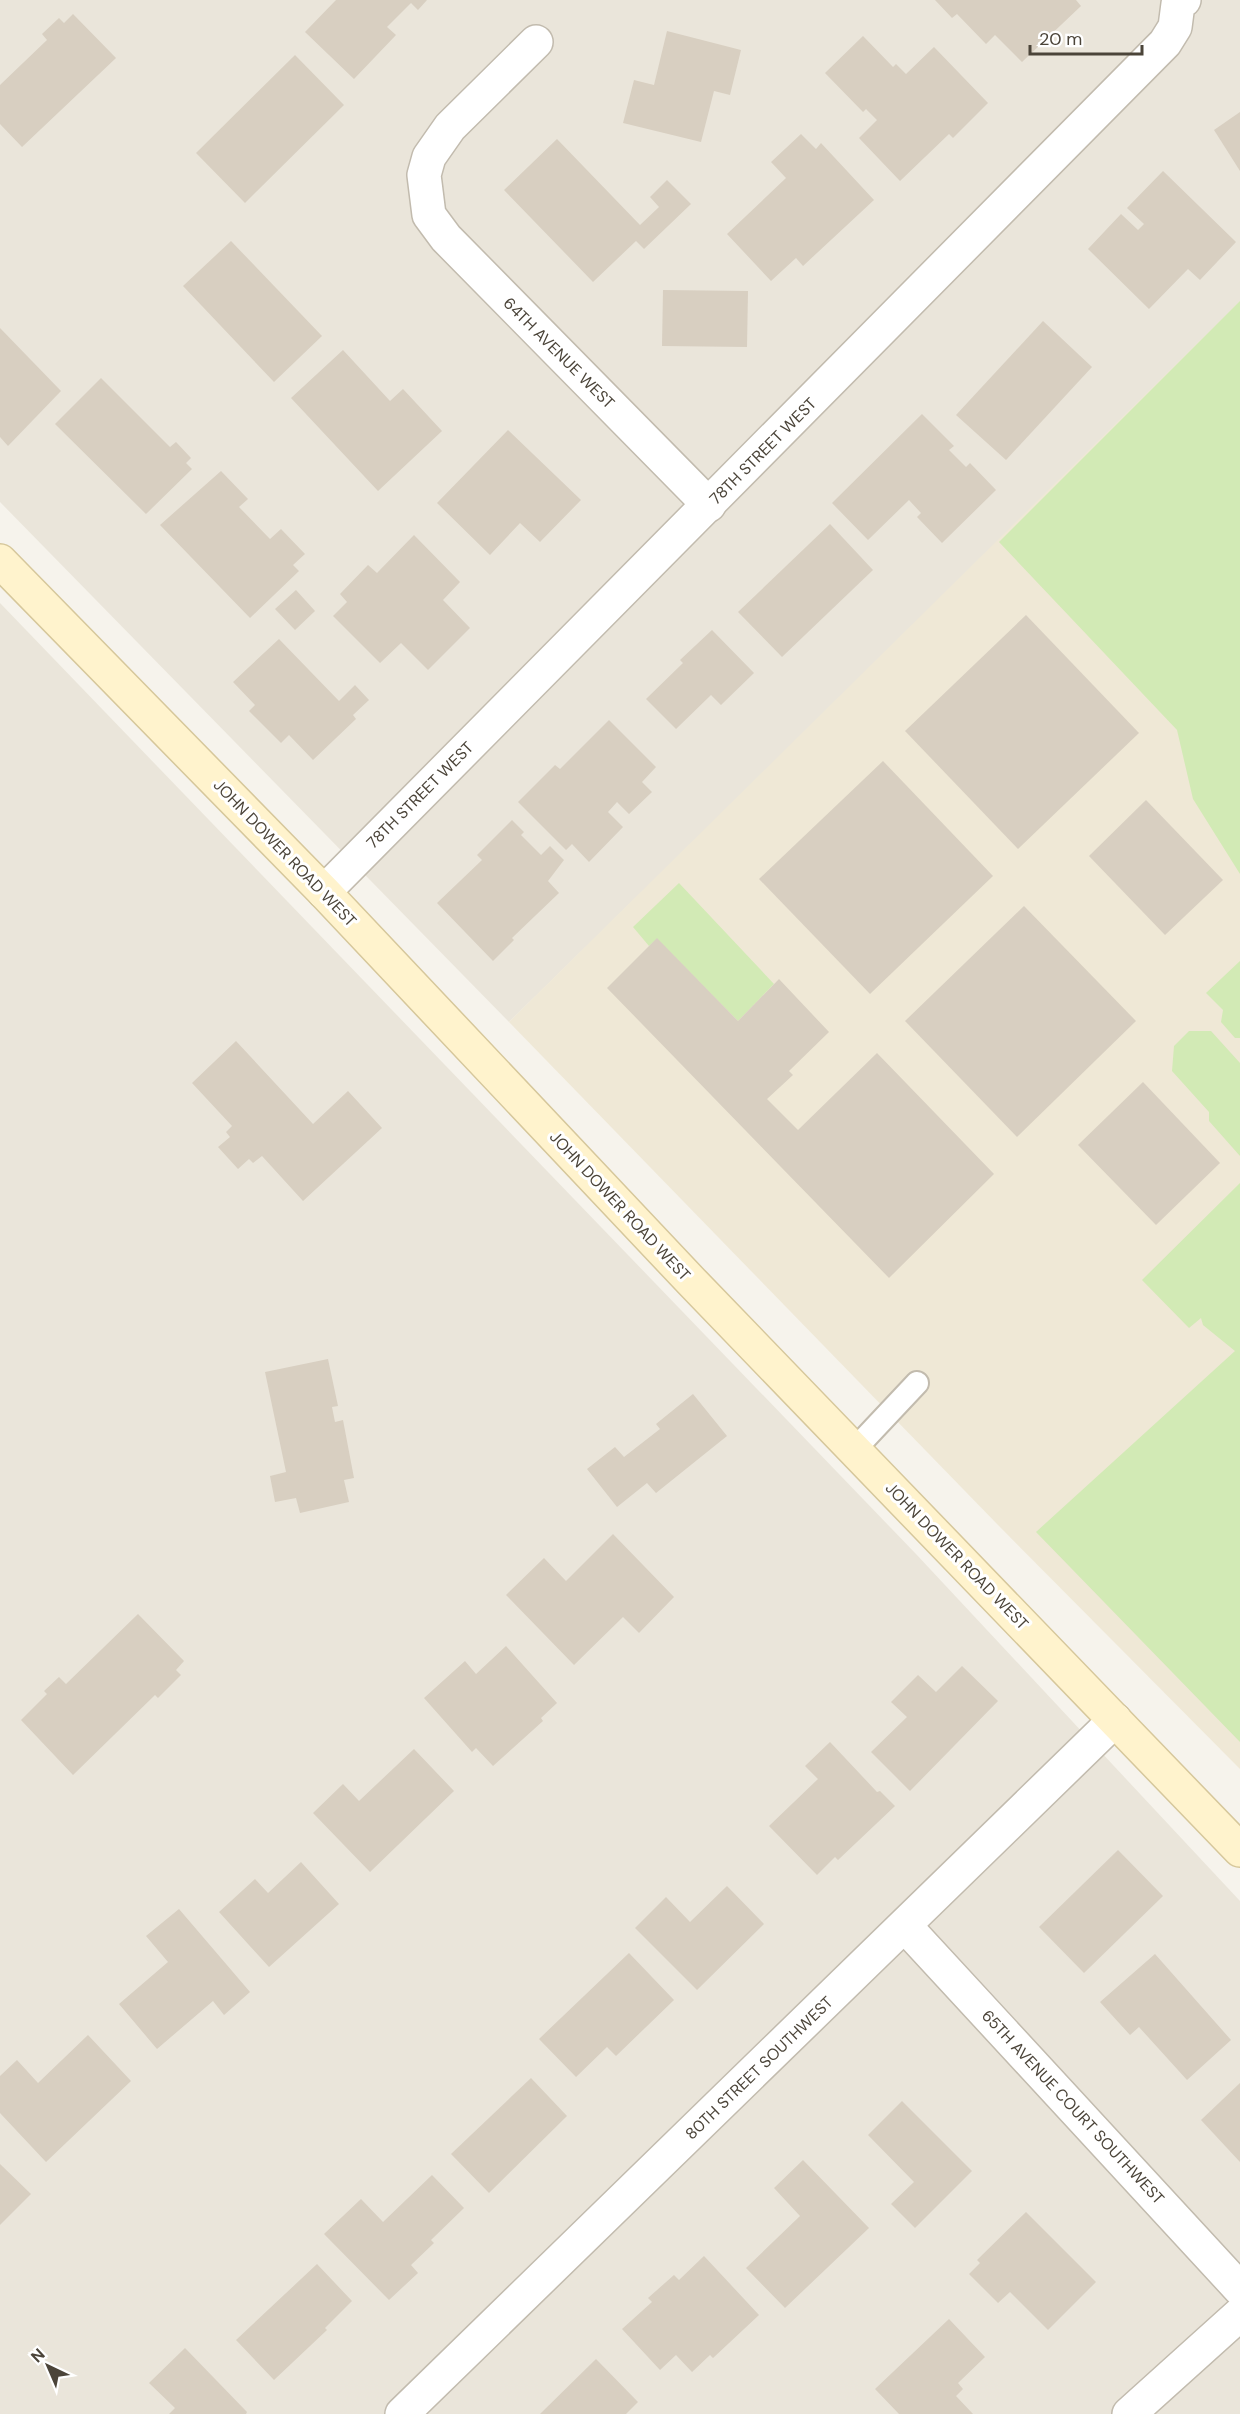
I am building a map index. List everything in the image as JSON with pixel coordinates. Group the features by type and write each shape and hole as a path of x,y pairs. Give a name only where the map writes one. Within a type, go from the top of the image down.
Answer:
{"street":[{"name":"78TH STREET WEST","path":"324,892 1165,43 1175,27 1180,1"},
{"name":"64TH AVENUE WEST","path":"536,42 450,127 429,157 424,175 429,215 446,238 709,505"},
{"name":"JOHN DOWER ROAD WEST","path":"0,561 324,892 692,1282 1240,1850"},
{"name":"80TH STREET SOUTHWEST","path":"402,2414 1115,1720"},
{"name":"65TH AVENUE COURT SOUTHWEST","path":"905,1926 1240,2289"},
{"path":"1129,2414 1240,2314"}],"lane":[{"path":"854,1450 916,1383"}],"shaded area":[{"path":"0,0 1240,0 1240,306 509,1022 0,502"},
{"path":"1240,301 1240,1769 998,1525 509,1022"},
{"path":"0,603 916,1554 1240,1901 1240,2414 0,2414"}],"green space":[{"path":"1240,301 1240,874 1193,799 1177,730 999,542"},
{"path":"679,883 774,984 738,1021 657,939 649,946 633,927"},
{"path":"1240,961 1240,1038 1235,1038 1221,1022 1223,1010 1206,993"},
{"path":"1189,1031 1211,1031 1240,1063 1240,1156 1209,1121 1209,1112 1172,1071 1174,1046"},
{"path":"1240,1183 1240,1742 1036,1532 1235,1351 1203,1325 1201,1318 1189,1328 1142,1280"}],"building":[{"path":"336,0 427,0 418,10 411,3 387,27 396,35 354,79 305,32"},
{"path":"935,0 1076,0 1081,6 1022,62 995,35 986,44 957,14 952,18"},
{"path":"73,14 116,58 22,147 0,124 0,85 47,40 42,34 59,18 64,23"},
{"path":"667,31 741,50 730,95 714,91 701,142 623,123 634,80 654,85"},
{"path":"863,36 893,67 896,64 906,74 934,47 988,103 953,138 949,134 900,181 859,138 877,120 866,109 863,112 825,73"},
{"path":"295,55 344,105 245,203 196,153"},
{"path":"1240,112 1240,171 1214,130"},
{"path":"801,134 816,149 821,143 874,200 803,266 796,258 771,281 727,234 786,178 771,162"},
{"path":"557,139 640,225 659,207 650,197 667,180 691,204 644,249 636,241 593,282 504,190"},
{"path":"1163,171 1236,242 1200,280 1188,269 1149,309 1088,249 1121,214 1138,230 1144,224 1127,208"},
{"path":"231,241 322,336 274,382 183,286"},
{"path":"663,290 748,291 747,347 662,346"},
{"path":"1043,321 1092,367 1006,460 956,415"},
{"path":"0,328 61,391 8,446 0,437"},
{"path":"343,350 390,401 403,389 442,431 378,491 291,398"},
{"path":"101,378 170,447 176,442 191,458 186,463 192,469 146,514 55,424"},
{"path":"922,414 954,446 949,450 966,467 970,463 996,490 942,543 917,517 921,513 909,500 868,540 832,503"},
{"path":"508,430 581,500 540,542 520,523 490,555 437,503"},
{"path":"221,471 248,499 239,507 270,539 281,529 305,554 293,565 299,571 250,618 160,525"},
{"path":"830,524 873,570 782,657 738,612"},
{"path":"414,535 460,582 443,600 470,628 428,670 401,643 380,663 333,616 347,602 340,594 368,565 377,573"},
{"path":"296,590 315,611 295,630 275,609"},
{"path":"1026,615 1139,733 1018,849 905,731"},
{"path":"712,630 754,673 721,705 711,695 676,729 646,699 683,663 680,660"},
{"path":"279,639 339,701 355,685 369,700 353,715 356,719 313,760 289,735 281,743 249,711 255,705 233,682"},
{"path":"609,720 656,767 642,782 652,792 629,814 617,802 608,812 623,827 589,862 572,844 566,850 518,802 555,765 560,769"},
{"path":"883,761 993,876 870,994 759,879"},
{"path":"1146,800 1223,880 1165,935 1089,856"},
{"path":"512,820 524,832 521,835 541,855 550,846 564,860 548,881 559,893 512,938 514,940 493,961 437,903 482,860 477,855"},
{"path":"1024,906 1136,1021 1017,1137 905,1021"},
{"path":"657,938 738,1021 779,979 829,1032 789,1071 793,1075 767,1099 798,1130 877,1053 994,1174 889,1278 607,988"},
{"path":"236,1041 313,1124 348,1091 382,1128 303,1201 262,1156 253,1163 249,1159 238,1169 218,1147 230,1137 226,1132 232,1126 192,1083"},
{"path":"1143,1082 1220,1163 1156,1225 1078,1145"},
{"path":"328,1359 338,1406 332,1407 335,1422 343,1420 354,1478 344,1480 349,1502 300,1513 296,1498 275,1502 270,1476 286,1472 265,1372"},
{"path":"693,1394 727,1436 656,1493 647,1483 617,1507 587,1469 615,1447 624,1457 660,1429 656,1424"},
{"path":"613,1534 674,1597 639,1633 623,1617 574,1665 506,1595 544,1558 566,1581"},
{"path":"138,1614 184,1661 176,1670 181,1675 158,1698 155,1695 73,1775 21,1720 47,1694 44,1691 59,1677 66,1684"},
{"path":"506,1646 557,1703 541,1718 543,1721 493,1766 476,1748 472,1752 424,1698 465,1661 476,1674"},
{"path":"962,1666 998,1701 910,1791 871,1752 907,1717 891,1702 918,1675 936,1692"},
{"path":"830,1742 877,1792 880,1791 895,1806 838,1860 835,1857 817,1875 769,1826 818,1779 805,1766"},
{"path":"414,1749 454,1791 370,1872 313,1813 343,1784 359,1801"},
{"path":"1118,1850 1163,1896 1084,1973 1039,1927"},
{"path":"301,1862 339,1904 269,1967 219,1912 255,1879 268,1893"},
{"path":"727,1886 764,1924 697,1990 635,1928 666,1897 690,1922"},
{"path":"179,1909 250,1992 224,2015 213,2001 157,2049 119,2004 168,1962 146,1936"},
{"path":"629,1953 674,2000 616,2056 607,2047 576,2077 539,2039"},
{"path":"1155,1954 1231,2040 1187,2080 1139,2027 1130,2035 1100,2002"},
{"path":"88,2035 131,2081 46,2162 0,2113 0,2076 17,2060 38,2083"},
{"path":"531,2078 567,2116 489,2193 451,2154"},
{"path":"1240,2083 1240,2162 1201,2120"},
{"path":"902,2101 972,2171 915,2228 891,2204 914,2182 868,2135"},
{"path":"803,2160 869,2228 785,2308 746,2268 800,2216 774,2188"},
{"path":"0,2164 31,2194 0,2225"},
{"path":"432,2175 464,2208 431,2240 434,2243 411,2265 418,2273 389,2300 324,2234 361,2199 383,2222"},
{"path":"1026,2212 1096,2282 1048,2330 1010,2292 998,2303 969,2274 980,2263 977,2260"},
{"path":"704,2256 759,2315 713,2358 710,2355 692,2372 676,2355 660,2370 622,2329 652,2302 648,2298 674,2275 679,2280"},
{"path":"317,2264 352,2301 325,2328 327,2330 274,2380 236,2340"},
{"path":"949,2319 985,2357 958,2383 963,2389 956,2396 973,2414 899,2414 875,2389"},
{"path":"185,2348 247,2412 246,2414 169,2414 175,2408 149,2383"},
{"path":"596,2359 638,2402 626,2414 540,2414"}]}
